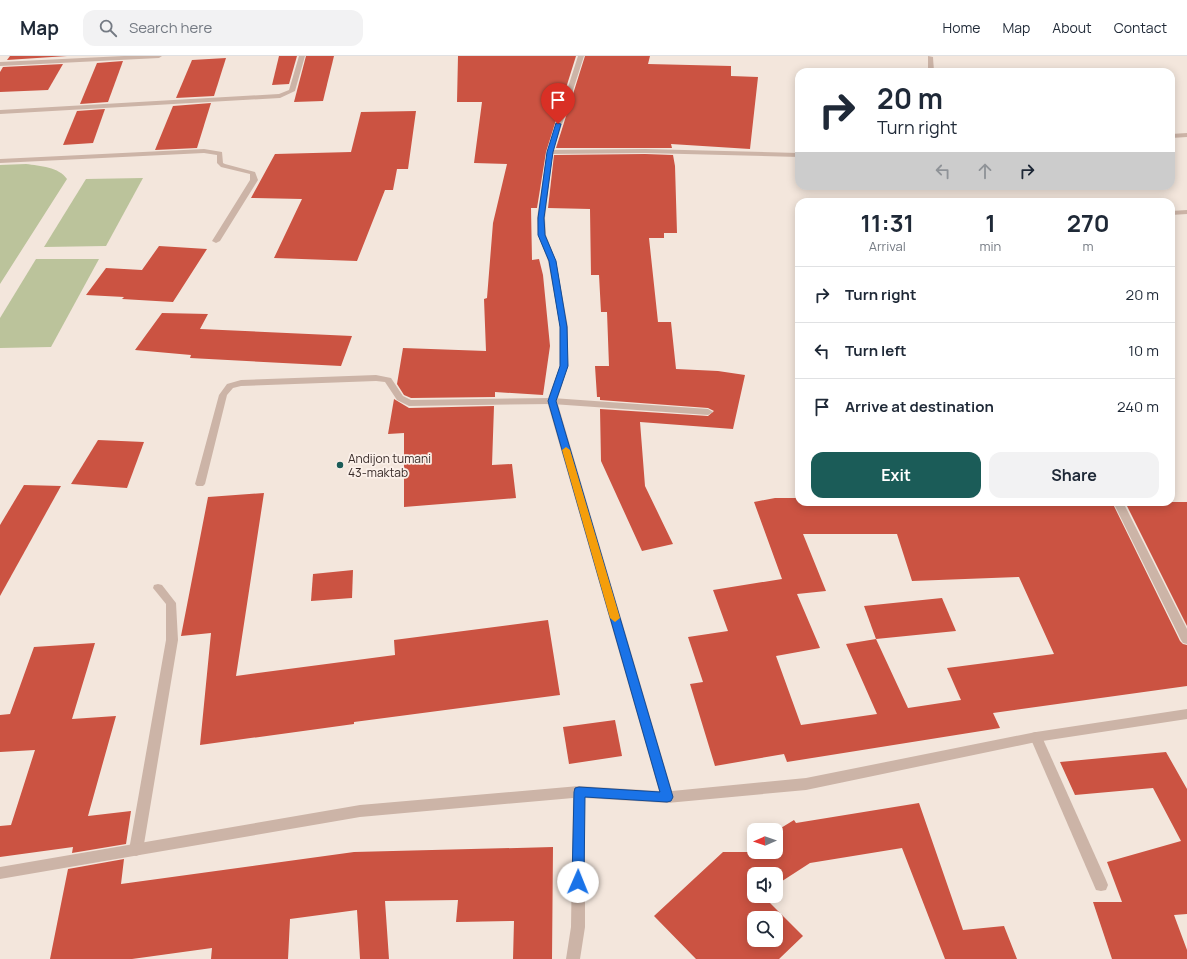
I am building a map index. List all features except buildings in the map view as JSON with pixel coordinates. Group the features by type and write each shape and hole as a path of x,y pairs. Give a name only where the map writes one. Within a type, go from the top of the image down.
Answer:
{"street":[{"path":"0,64 159,56"},
{"path":"0,112 288,95 292,91 302,56"},
{"path":"580,56 550,152 541,218 542,235 552,261 564,335 564,366 552,401 667,797"},
{"path":"930,57 931,68"},
{"path":"1175,136 1187,135"},
{"path":"0,160 204,151 220,153 220,164 233,169 253,173 254,180 216,241"},
{"path":"550,152 645,151 795,155"},
{"path":"1175,213 1187,212"},
{"path":"200,484 223,395 230,386 241,383 376,378 388,380 400,398 409,403 552,401 708,412"},
{"path":"1120,506 1187,640"},
{"path":"136,850 172,640 171,603 158,588"},
{"path":"0,873 360,811 579,792 667,797 806,784 1036,737 1187,714"},
{"path":"1036,737 1102,885"},
{"path":"573,959 578,927 579,792"}],"green space":[{"path":"26,164 43,166 54,170 64,175 67,179 0,284 0,165"},
{"path":"143,178 106,246 44,247 86,179"},
{"path":"36,259 99,259 51,347 0,348 0,318"}],"slow traffic":[{"path":"566,450 615,618"}],"place":[{"name":"Andijon tumani 43-maktab","path":"340,465"}],"route":[{"path":"558,124 550,152 541,218 542,235 552,261 564,327 564,366 552,401 667,797 579,792 578,882"}]}
